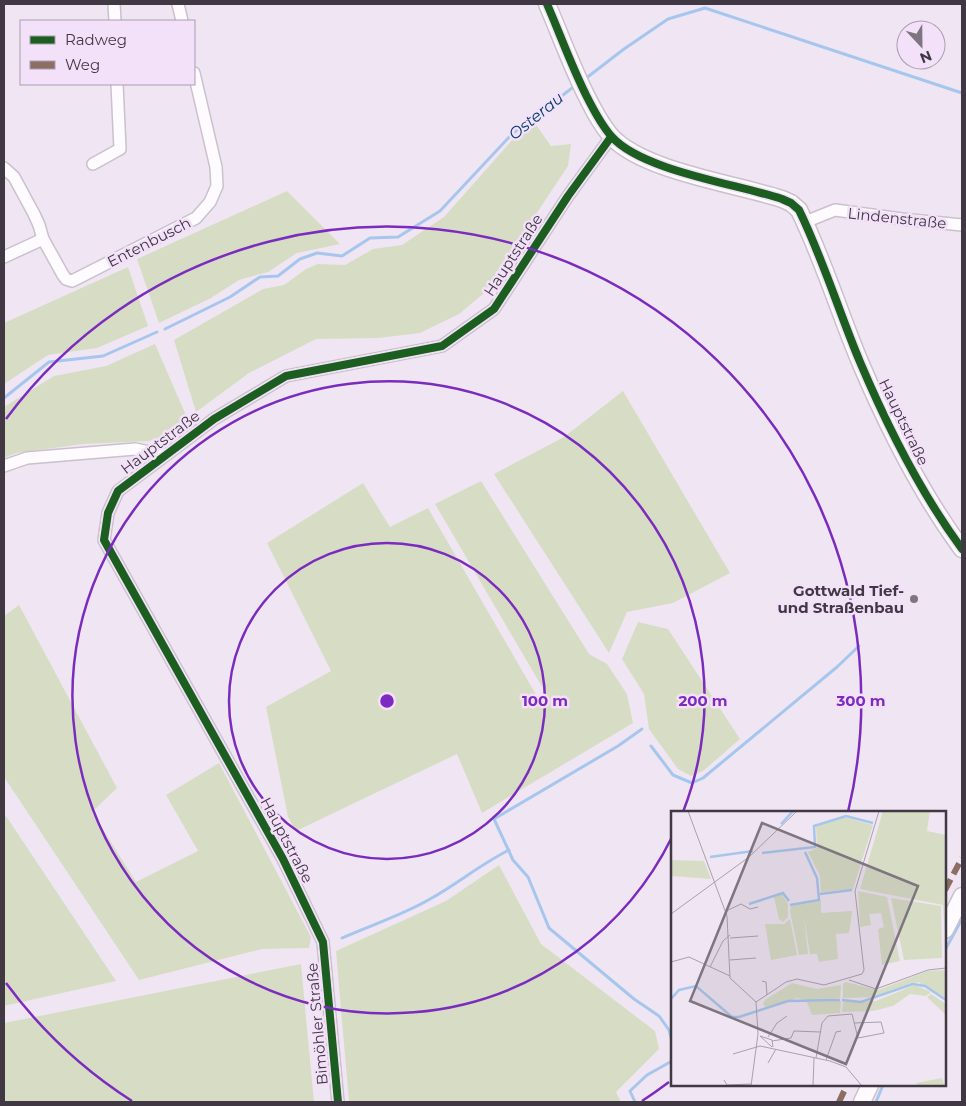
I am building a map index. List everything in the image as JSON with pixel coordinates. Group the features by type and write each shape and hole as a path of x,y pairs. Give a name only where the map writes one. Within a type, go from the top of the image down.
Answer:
{"street":[{"path":"114,4 115,20"},
{"path":"178,4 182,20"},
{"name":"Hauptstraße","path":"547,4 579,81 595,113 611,137 625,148 640,156 668,167 782,199 791,203 799,210 860,362 895,440 923,492 962,549"},
{"name":"Entenbusch","path":"42,239 63,275 66,279 72,281 196,218 210,202 217,186 216,167 195,77"},
{"path":"92,164 120,150 117,85"},
{"name":"Hauptstraße","path":"323,942 284,858 104,540 108,513 118,491 164,455 214,419 286,376 442,346 494,309 568,196 611,137"},
{"path":"4,168 14,177 40,225 42,239 4,257"},
{"name":"Lindenstraße","path":"804,222 835,210 962,225"},
{"path":"4,466 27,458 135,449 164,455"},
{"path":"946,928 962,896"},
{"name":"Bimöhler Straße","path":"323,942 338,1102"},
{"path":"862,1102 870,1086"}],"green space":[{"path":"534,122 551,146 571,144 568,166 483,294 459,314 420,333 379,338 316,339 249,373 196,412 174,340 263,289 284,285 306,269 318,264 345,265 373,249 402,245 444,217 513,139"},
{"path":"287,191 340,244 297,253 268,272 239,280 211,298 159,323 137,259"},
{"path":"128,267 148,326 97,348 48,355 4,384 4,323"},
{"path":"155,344 188,420 174,435 149,441 83,444 16,453 4,458 4,407 54,376 106,366"},
{"path":"623,391 730,573 673,603 627,612 609,653 494,474 564,437"},
{"path":"481,481 589,654 607,664 627,694 633,723 482,813 457,754 296,831 288,817 266,707 331,671 267,543 363,483 390,527 428,508 538,698 545,692 435,504"},
{"path":"19,605 117,788 92,812 136,882 198,851 166,795 219,763 311,937 309,948 262,949 139,980 4,777 4,616"},
{"path":"638,622 668,629 740,739 703,771 691,776 678,769 649,729 644,694 622,659"},
{"path":"4,813 116,981 4,1006"},
{"path":"499,865 541,944 655,1031 659,1049 616,1092 621,1102 349,1102 336,951 446,901"},
{"path":"301,964 314,1102 4,1102 4,1023"}],"waterway":[{"name":"Osterau","path":"585,79 668,19 705,8 962,93"},
{"name":"Osterau","path":"165,329 230,297 260,277 278,276 300,259 317,253 342,256 370,238 398,237 440,211 512,134 576,85"},
{"name":"Osterau","path":"4,398 49,362 103,356 157,332"},
{"path":"651,746 673,775 692,783 703,778 837,667 859,646"},
{"path":"642,729 618,746 494,819 513,860 528,877 549,928 634,999 659,1016 669,1030 671,1037"},
{"path":"342,938 420,905 509,850"},
{"path":"946,948 962,919"},
{"path":"635,1102 630,1091 647,1075 671,1062"},
{"path":"876,1102 883,1086"}],"marked path":[{"path":"946,888 962,858"},
{"path":"839,1102 847,1086"}],"cycle path":[{"path":"547,4 575,72 594,111 612,137 626,149 668,168 782,199 791,203 799,210 816,247 860,362 882,411 932,505 962,549"},
{"path":"338,1102 323,942 283,859 104,540 108,513 118,491 214,419 286,376 442,346 494,309 568,196 611,137"}],"place":[{"name":"Gottwald Tief- und Straßenbau","path":"914,599"}]}
